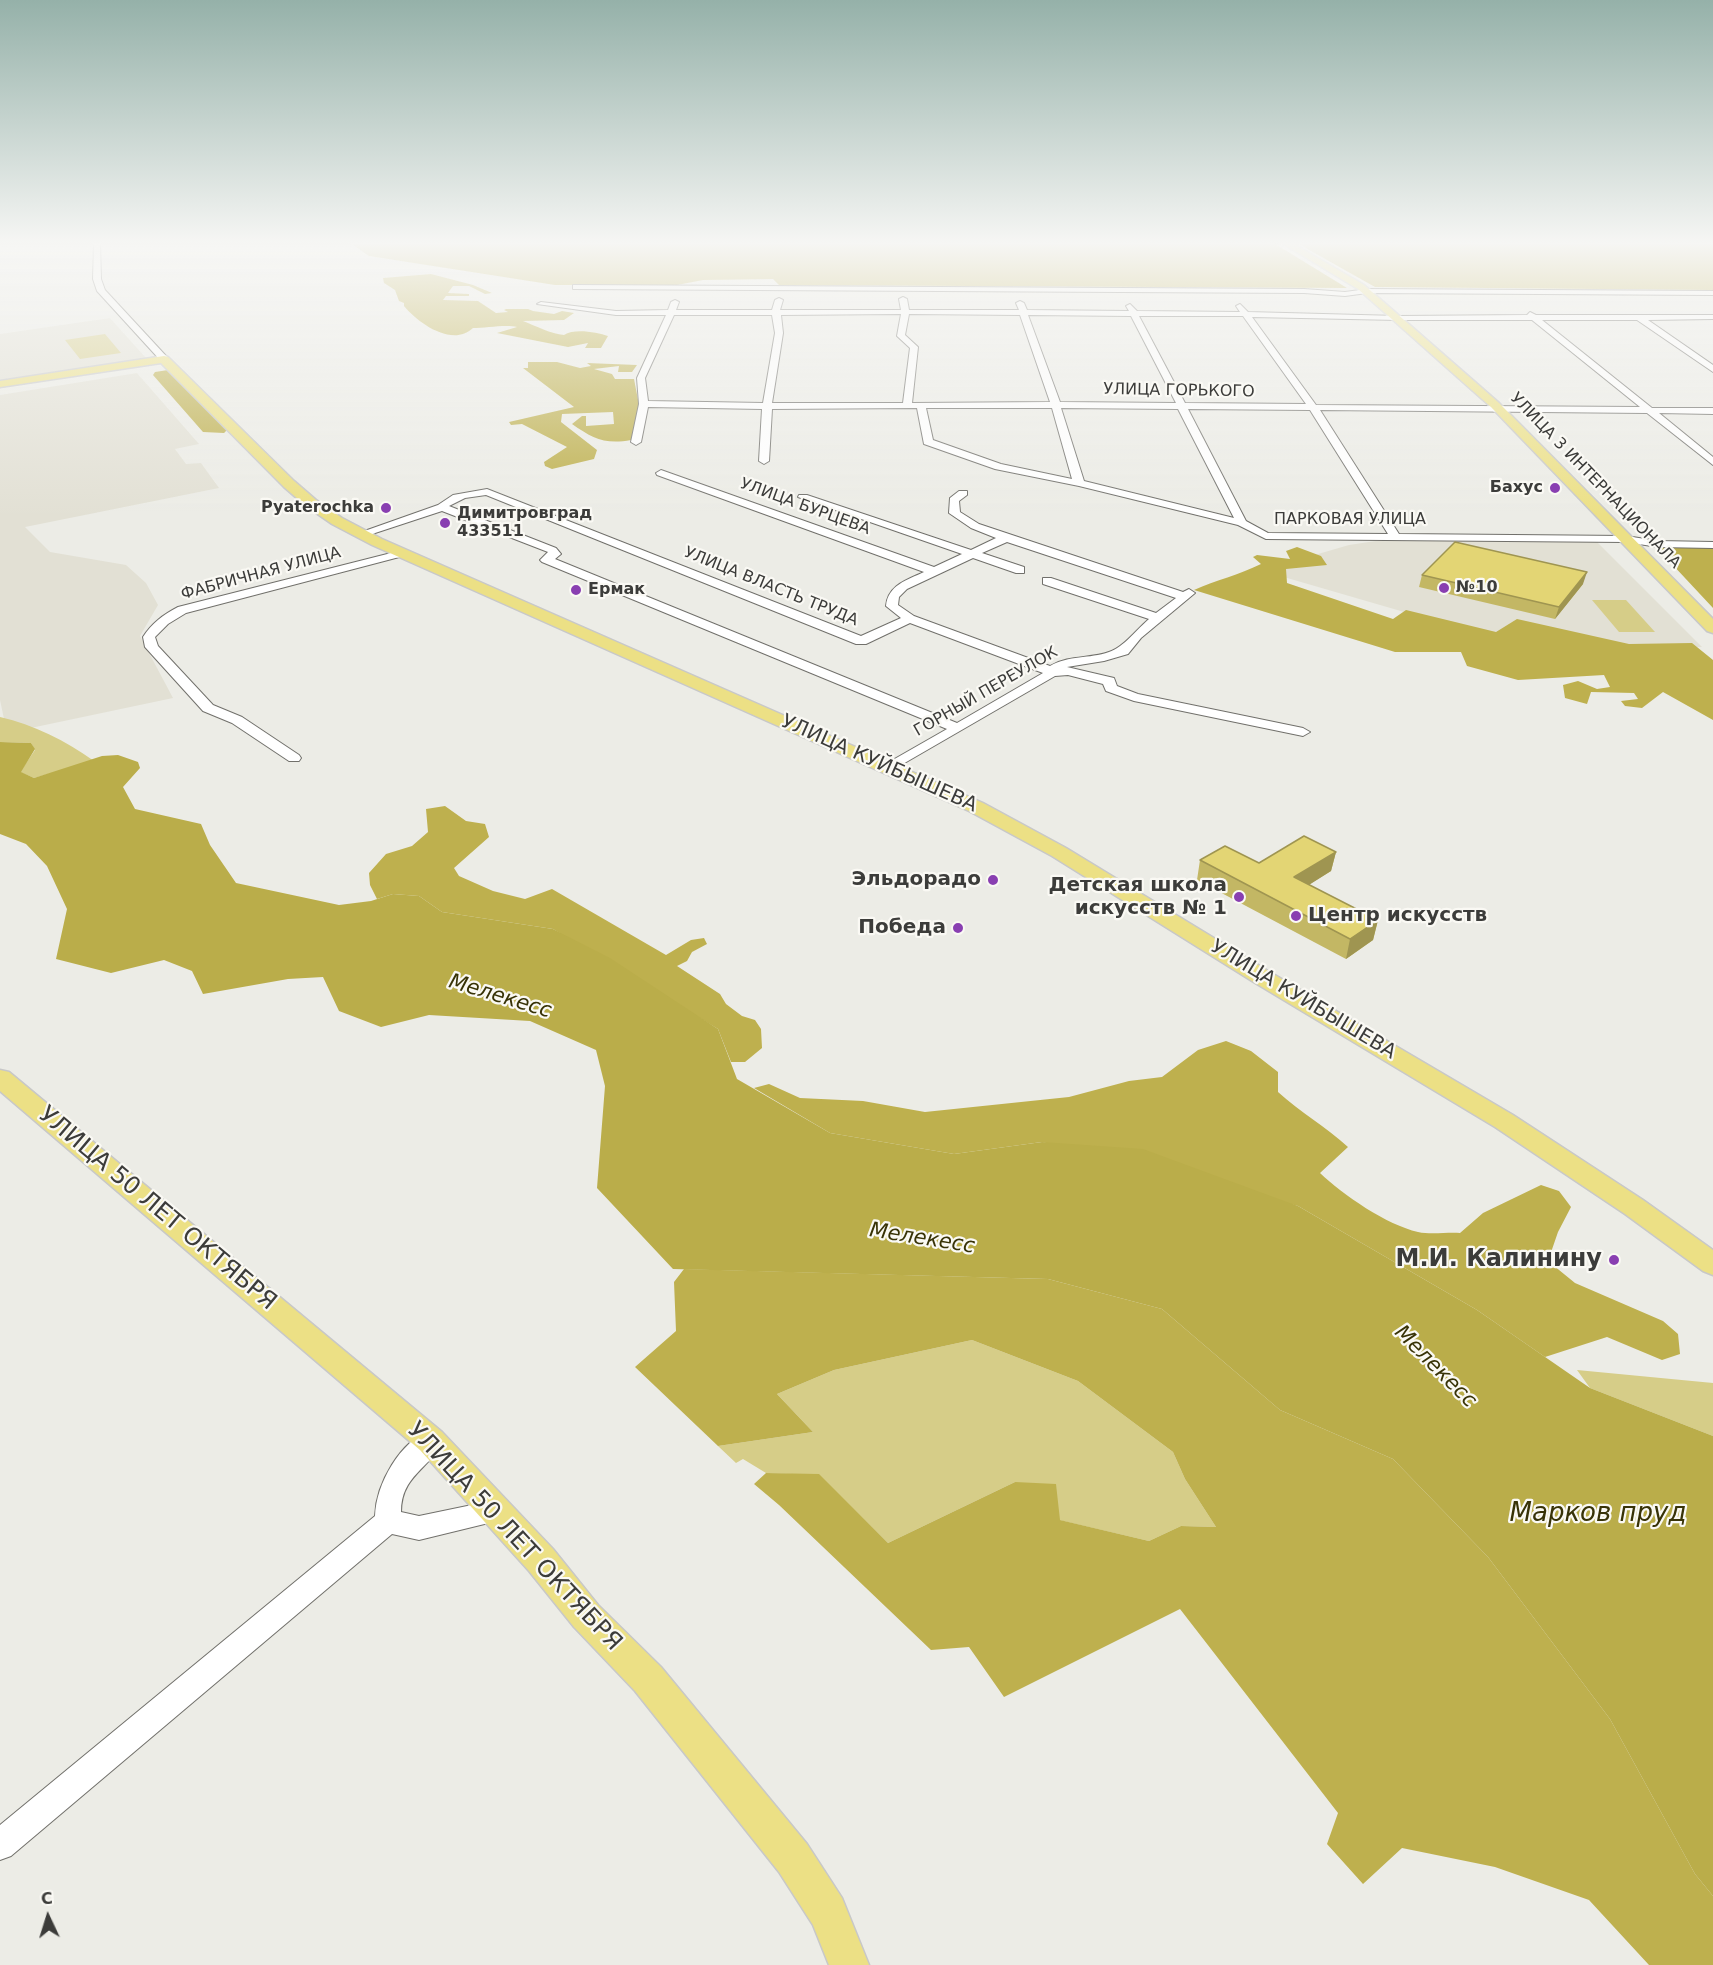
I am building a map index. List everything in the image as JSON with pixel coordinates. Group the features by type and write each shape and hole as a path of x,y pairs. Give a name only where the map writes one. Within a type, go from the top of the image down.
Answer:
{"main road":[{"name":"УЛИЦА 3 ИНТЕРНАЦИОНАЛА","path":"1415,334 1500,410 1713,628"},
{"path":"0,384 164,359"},
{"name":"УЛИЦА КУЙБЫШЕВА","path":"164,359 289,484 311,503 362,534 976,807 1059,852 1260,976 1504,1121 1634,1207 1713,1264"},
{"name":"УЛИЦА 50 ЛЕТ ОКТЯБРЯ","path":"0,1078 431,1441 541,1560 585,1616 648,1679 793,1858 828,1912 849,1965"}],"street":[{"name":"УЛИЦА КУЙБЫШЕВА","path":"141,334 164,359"},
{"path":"636,442 644,404 642,378 662,334"},
{"path":"764,461 767,406 780,334"},
{"path":"901,334 901,336 914,347 908,405"},
{"path":"1031,334 1079,483"},
{"path":"1145,334 1242,523"},
{"path":"1259,334 1313,407 1395,536"},
{"path":"1555,334 1713,462"},
{"path":"1663,334 1713,369"},
{"name":"УЛИЦА ГОРЬКОГО","path":"644,404 1713,411"},
{"name":"ПАРКОВАЯ УЛИЦА","path":"921,405 928,442 984,463 1079,483 1242,523 1266,537 1626,539 1658,544 1713,545"},
{"name":"УЛИЦА БУРЦЕВА","path":"661,473 937,572"},
{"name":"УЛИЦА ВЛАСТЬ ТРУДА","path":"442,507 450,499 465,494 487,492 861,641 910,619"},
{"path":"963,493 954,500 955,513 975,526 1006,538"},
{"name":"УЛИЦА БУРЦЕВА","path":"803,497 1020,570"},
{"path":"362,534 442,507 552,550 555,554 546,560 957,728"},
{"path":"1006,538 903,586 893,596 892,606 910,619 1050,672 1068,671 1110,681 1111,688 1134,697 1303,732"},
{"name":"ГОРНЫЙ ПЕРЕУЛОК","path":"889,768 1047,677 1050,672 1065,663 1102,658 1124,651 1136,636 1187,595 1006,538"},
{"name":"ФАБРИЧНАЯ УЛИЦА","path":"294,758 237,720 208,708 152,647 149,637 154,628 167,617 183,610 403,553"},
{"path":"1047,581 1158,618"},
{"path":"388,1521 387,1502 398,1474 431,1441"},
{"path":"388,1521 419,1528 496,1511"},
{"path":"0,1845 388,1521"}],"shaded area":[{"path":"0,334 124,334 146,358 0,380"},
{"path":"105,334 121,353 80,359 65,340"},
{"path":"501,334 600,334 608,336 601,348 585,348 588,343 568,347"},
{"path":"528,362 557,362 580,368 591,366 587,363 637,365 632,372 618,372 619,366 594,369 612,374 615,379 634,379 639,405 631,440 606,441 572,424 582,416 586,416 586,426 614,424 613,412 562,414 561,422 597,450 594,459 552,469 545,466 544,462 567,447 522,424 511,425 509,422 574,407 523,368 528,368"},
{"path":"168,370 227,430 224,433 203,432 153,375 155,372"},
{"path":"137,373 199,444 175,449 186,464 201,463 219,488 25,527 50,552 126,565 146,583 158,605 140,636 173,698 7,733 0,700 0,395"},
{"path":"1389,539 1597,542 1702,647 1624,649 1497,639 1270,573 1294,561 1349,545"},
{"path":"1297,547 1321,556 1327,565 1286,569 1287,583 1393,619 1406,610 1496,632 1517,619 1629,644 1692,643 1713,660 1713,720 1663,692 1642,708 1625,706 1621,701 1638,699 1634,693 1591,692 1587,704 1565,698 1563,685 1578,681 1597,689 1610,687 1604,675 1518,680 1467,666 1461,652 1395,652 1194,590 1261,564 1253,557 1257,555 1290,559 1286,551"},
{"path":"1657,548 1713,548 1713,608"},
{"path":"1592,600 1626,600 1655,632 1619,632"},
{"path":"0,717 49,734 94,761 34,778 20,772 35,750 31,743 0,742"},
{"path":"445,806 466,821 485,824 489,837 454,868 459,876 493,891 525,899 552,889 666,955 691,940 704,938 707,944 692,952 687,961 677,966 720,994 726,1004 742,1016 755,1020 761,1029 762,1048 745,1062 731,1062 718,1029 553,929 442,912 419,896 393,894 377,899 370,885 369,873 386,854 412,846 428,832 426,809"},
{"path":"1226,1041 1251,1051 1278,1072 1278,1092 1348,1147 1320,1173 1341,1191 1393,1223 1423,1233 1460,1233 1483,1213 1541,1185 1559,1191 1571,1207 1558,1232 1548,1261 1575,1283 1663,1321 1678,1334 1680,1354 1662,1360 1607,1337 1545,1357 1477,1310 1298,1206 1042,1142 954,1154 830,1133 754,1088 769,1084 800,1098 863,1101 925,1112 1069,1097 1129,1081 1162,1077 1198,1050"},
{"path":"684,1269 1048,1279 1162,1309 1280,1410 1393,1459 1488,1557 1610,1719 1695,1874 1713,1896 1713,1965 1649,1965 1589,1900 1495,1867 1402,1848 1363,1884 1327,1844 1338,1813 1180,1609 1004,1697 969,1647 931,1650 754,1484 766,1473 819,1474 888,1543 1015,1482 1056,1484 1060,1520 1149,1541 1181,1526 1216,1527 1185,1479 1173,1452 1078,1381 972,1340 834,1370 777,1394 813,1432 718,1446 635,1367 676,1331 674,1282"},
{"path":"972,1340 1078,1381 1173,1452 1185,1479 1216,1527 1181,1526 1149,1541 1059,1520 1015,1482 888,1543 819,1475 766,1473 743,1459 736,1463 718,1446 813,1432 777,1394 834,1370"},
{"path":"1577,1370 1713,1383 1713,1436 1590,1388"}],"water":[{"name":"Марков пруд","path":"0,742 31,743 35,749 21,772 34,778 102,756 118,755 138,762 140,768 123,787 135,809 201,824 210,845 236,883 339,905 371,901 393,894 419,896 442,912 553,929 610,958 718,1029 737,1079 830,1133 954,1154 1042,1142 1143,1149 1298,1206 1477,1310 1590,1388 1713,1436 1713,1896 1695,1874 1610,1719 1488,1557 1393,1459 1280,1410 1162,1309 1048,1279 673,1269 597,1188 605,1086 596,1050 530,1021 429,1015 381,1027 339,1011 323,977 288,979 203,994 192,971 164,960 111,973 56,959 67,909 47,866 26,844 0,834"}],"building":[{"path":"1455,542 1587,572 1559,607 1422,575"},
{"path":"1304,836 1336,852 1294,877 1378,920 1350,939 1200,860 1225,846 1259,863"}],"place":[{"name":"Бахус","path":"1555,488"},
{"name":"Pyaterochka","path":"386,508"},
{"name":"Димитровград 433511","path":"445,523"},
{"name":"№10","path":"1444,588"},
{"name":"Ермак","path":"576,590"},
{"name":"Эльдорадо","path":"993,880"},
{"name":"Детская школа искусств № 1","path":"1239,897"},
{"name":"Центр искусств","path":"1296,916"},
{"name":"Победа","path":"958,928"},
{"name":"М.И. Калинину","path":"1614,1260"}],"water label":[{"name":"Мелекесс","path":"500,997"},
{"name":"Мелекесс","path":"922,1239"},
{"name":"Мелекесс","path":"1435,1367"}]}
